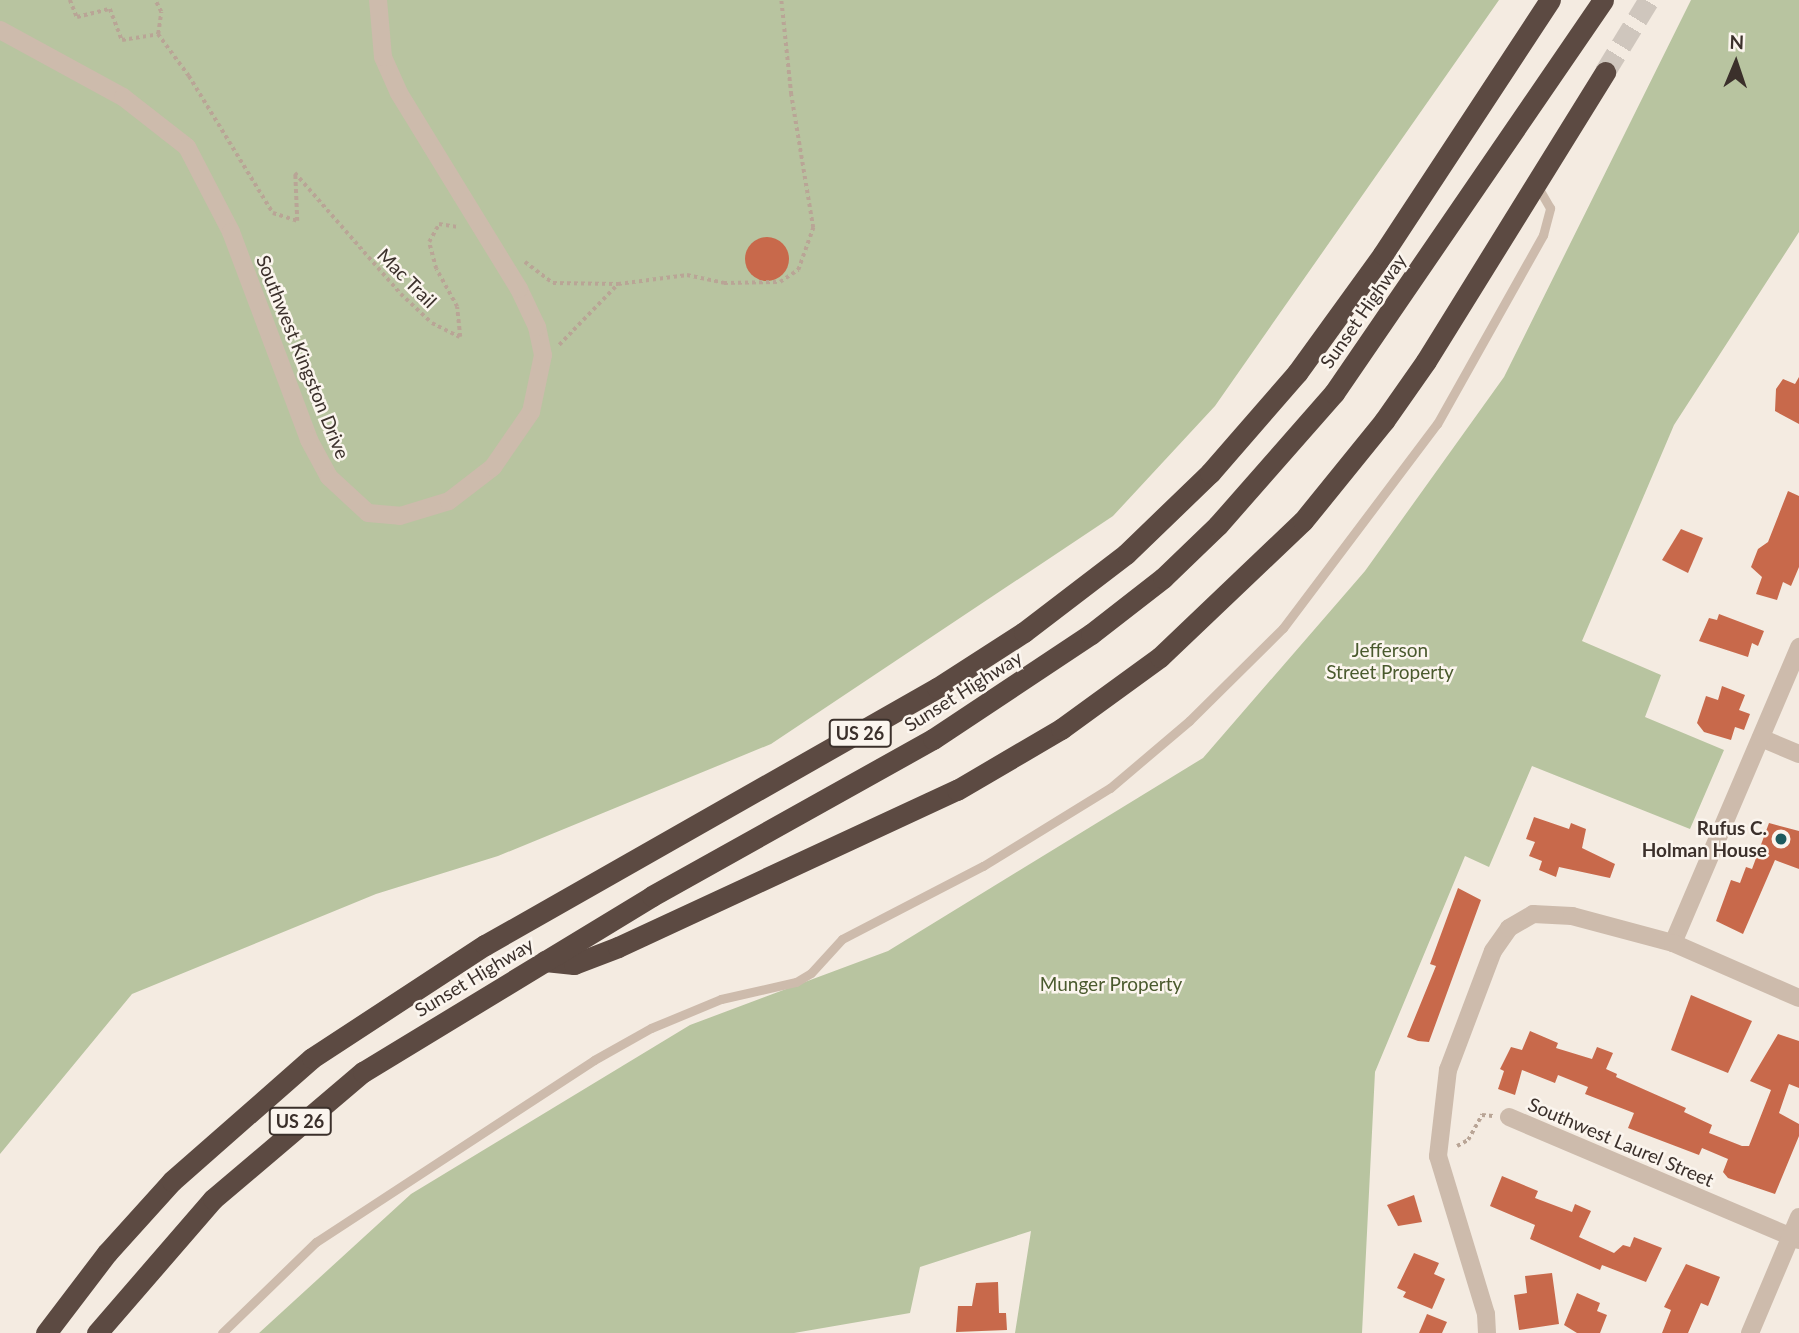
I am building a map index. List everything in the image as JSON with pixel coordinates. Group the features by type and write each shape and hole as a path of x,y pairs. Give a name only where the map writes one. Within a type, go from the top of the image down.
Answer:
{"highway":[{"name":"Sunset Highway","path":"46,1333 107,1253 172,1181 312,1058 485,945 937,688 1024,632 1126,554 1210,473 1297,373 1383,254 1550,0"},
{"name":"Sunset Highway","path":"97,1333 213,1199 321,1103 363,1072 545,961 944,731 1080,641 1163,578 1218,525 1334,393 1603,0"},
{"path":"545,961 574,964 618,947 957,790 1061,729 1160,657 1261,565 1343,474 1426,361 1605,72"}],"street":[{"name":"Southwest Kingston Drive","path":"0,30 123,97 187,147 231,232 318,458 341,493 368,513 400,516 436,508 493,467 531,412 543,355 529,308 399,93 383,57 378,0"},
{"path":"1673,943 1799,647"},
{"path":"1761,738 1799,754"},
{"path":"1487,1333 1486,1314 1438,1156 1448,1070 1493,951 1509,928 1533,914 1551,913 1673,943 1799,998"},
{"name":"Southwest Laurel Street","path":"1509,1117 1795,1238"},
{"path":"1750,1333 1795,1238 1799,1217"}],"lane":[{"path":"222,1333 316,1242 509,1114 651,1028 721,999 796,982 811,973 842,939 984,866 1110,788 1231,683 1283,628 1363,528 1470,373 1543,235 1550,208 1536,184"}],"path":[{"path":"70,0 77,17 110,9 122,40 158,34 161,12 155,0"},
{"path":"516,254 552,282 618,284 687,275 724,283 779,282 798,270 813,228 791,95 781,0"},
{"name":"Mac Trail","path":"158,34 189,76 273,213 297,221 295,173 401,294 432,323 460,337 457,307 436,269 429,242 439,225 480,229"},
{"path":"543,355 569,339 618,284"},
{"name":"Southwest Laurel Street","path":"1438,1156 1468,1140 1482,1115 1509,1117"}],"green space":[{"path":"0,0 1499,0 1215,406 1113,516 771,744 498,856 376,894 132,994 0,1154"},
{"path":"1691,0 1799,0 1799,232 1674,425 1582,641 1661,675 1645,717 1724,750 1690,829 1532,766 1489,867 1465,856 1375,1072 1362,1333 1015,1333 1031,1231 920,1267 910,1313 794,1333 259,1333 411,1194 690,1025 888,951 1203,758 1365,571 1504,377"}],"building":[{"path":"767,237 783,243 789,259 783,275 767,281 751,275 745,259 751,243"},
{"path":"1799,377 1799,424 1775,411 1776,389 1783,379 1795,384"},
{"path":"1788,491 1799,496 1799,567 1791,586 1783,582 1777,600 1756,594 1762,577 1751,567 1758,549 1768,542"},
{"path":"1681,529 1703,538 1688,573 1662,560"},
{"path":"1719,614 1764,631 1758,646 1752,643 1748,657 1699,641 1709,618 1717,620"},
{"path":"1722,686 1745,695 1739,710 1750,714 1744,730 1735,727 1731,740 1704,732 1697,723 1706,696 1718,700"},
{"path":"1534,817 1569,829 1571,823 1586,829 1582,848 1615,864 1610,878 1559,867 1556,877 1539,870 1542,861 1529,856 1535,842 1526,839"},
{"path":"1769,823 1799,831 1799,869 1775,860 1743,934 1716,921 1731,880 1740,883 1746,867 1752,869"},
{"path":"1458,888 1481,900 1429,1042 1418,1041 1407,1037 1436,966 1430,964"},
{"path":"1691,995 1752,1021 1728,1073 1671,1050"},
{"path":"1530,1031 1558,1043 1556,1048 1592,1059 1597,1047 1613,1053 1606,1069 1617,1074 1616,1077 1686,1108 1684,1112 1712,1125 1709,1133 1742,1146 1749,1146 1771,1090 1750,1081 1778,1034 1799,1041 1799,1088 1789,1084 1779,1113 1799,1124 1799,1136 1775,1194 1728,1178 1723,1172 1728,1159 1702,1148 1699,1155 1628,1128 1634,1113 1585,1094 1588,1087 1558,1075 1555,1083 1522,1070 1515,1095 1498,1089 1504,1071 1500,1069 1511,1047 1522,1050"},
{"path":"1502,1176 1538,1191 1535,1198 1572,1212 1575,1204 1591,1211 1579,1237 1614,1253 1623,1245 1630,1247 1634,1237 1662,1248 1646,1282 1602,1265 1600,1270 1530,1239 1535,1225 1490,1206"},
{"path":"1414,1195 1422,1222 1398,1226 1387,1205"},
{"path":"1414,1253 1439,1263 1434,1274 1445,1279 1432,1309 1403,1297 1406,1292 1397,1288"},
{"path":"1686,1264 1720,1277 1708,1306 1701,1303 1688,1333 1662,1333 1671,1310 1664,1307"},
{"path":"1552,1273 1559,1324 1519,1330 1514,1295 1527,1293 1525,1276"},
{"path":"998,1282 999,1313 1006,1313 1007,1330 956,1332 958,1306 972,1306 976,1283"},
{"path":"1577,1293 1600,1303 1597,1311 1607,1315 1600,1333 1577,1333 1564,1325"},
{"path":"1427,1314 1447,1322 1442,1333 1419,1333"}],"tunnel":[{"path":"1605,72 1649,0"}],"place":[{"name":"Rufus C. Holman House","path":"1781,839"}],"park label":[{"name":"Jefferson Street Property","path":"1390,661"},
{"name":"Munger Property","path":"1111,984"}]}
